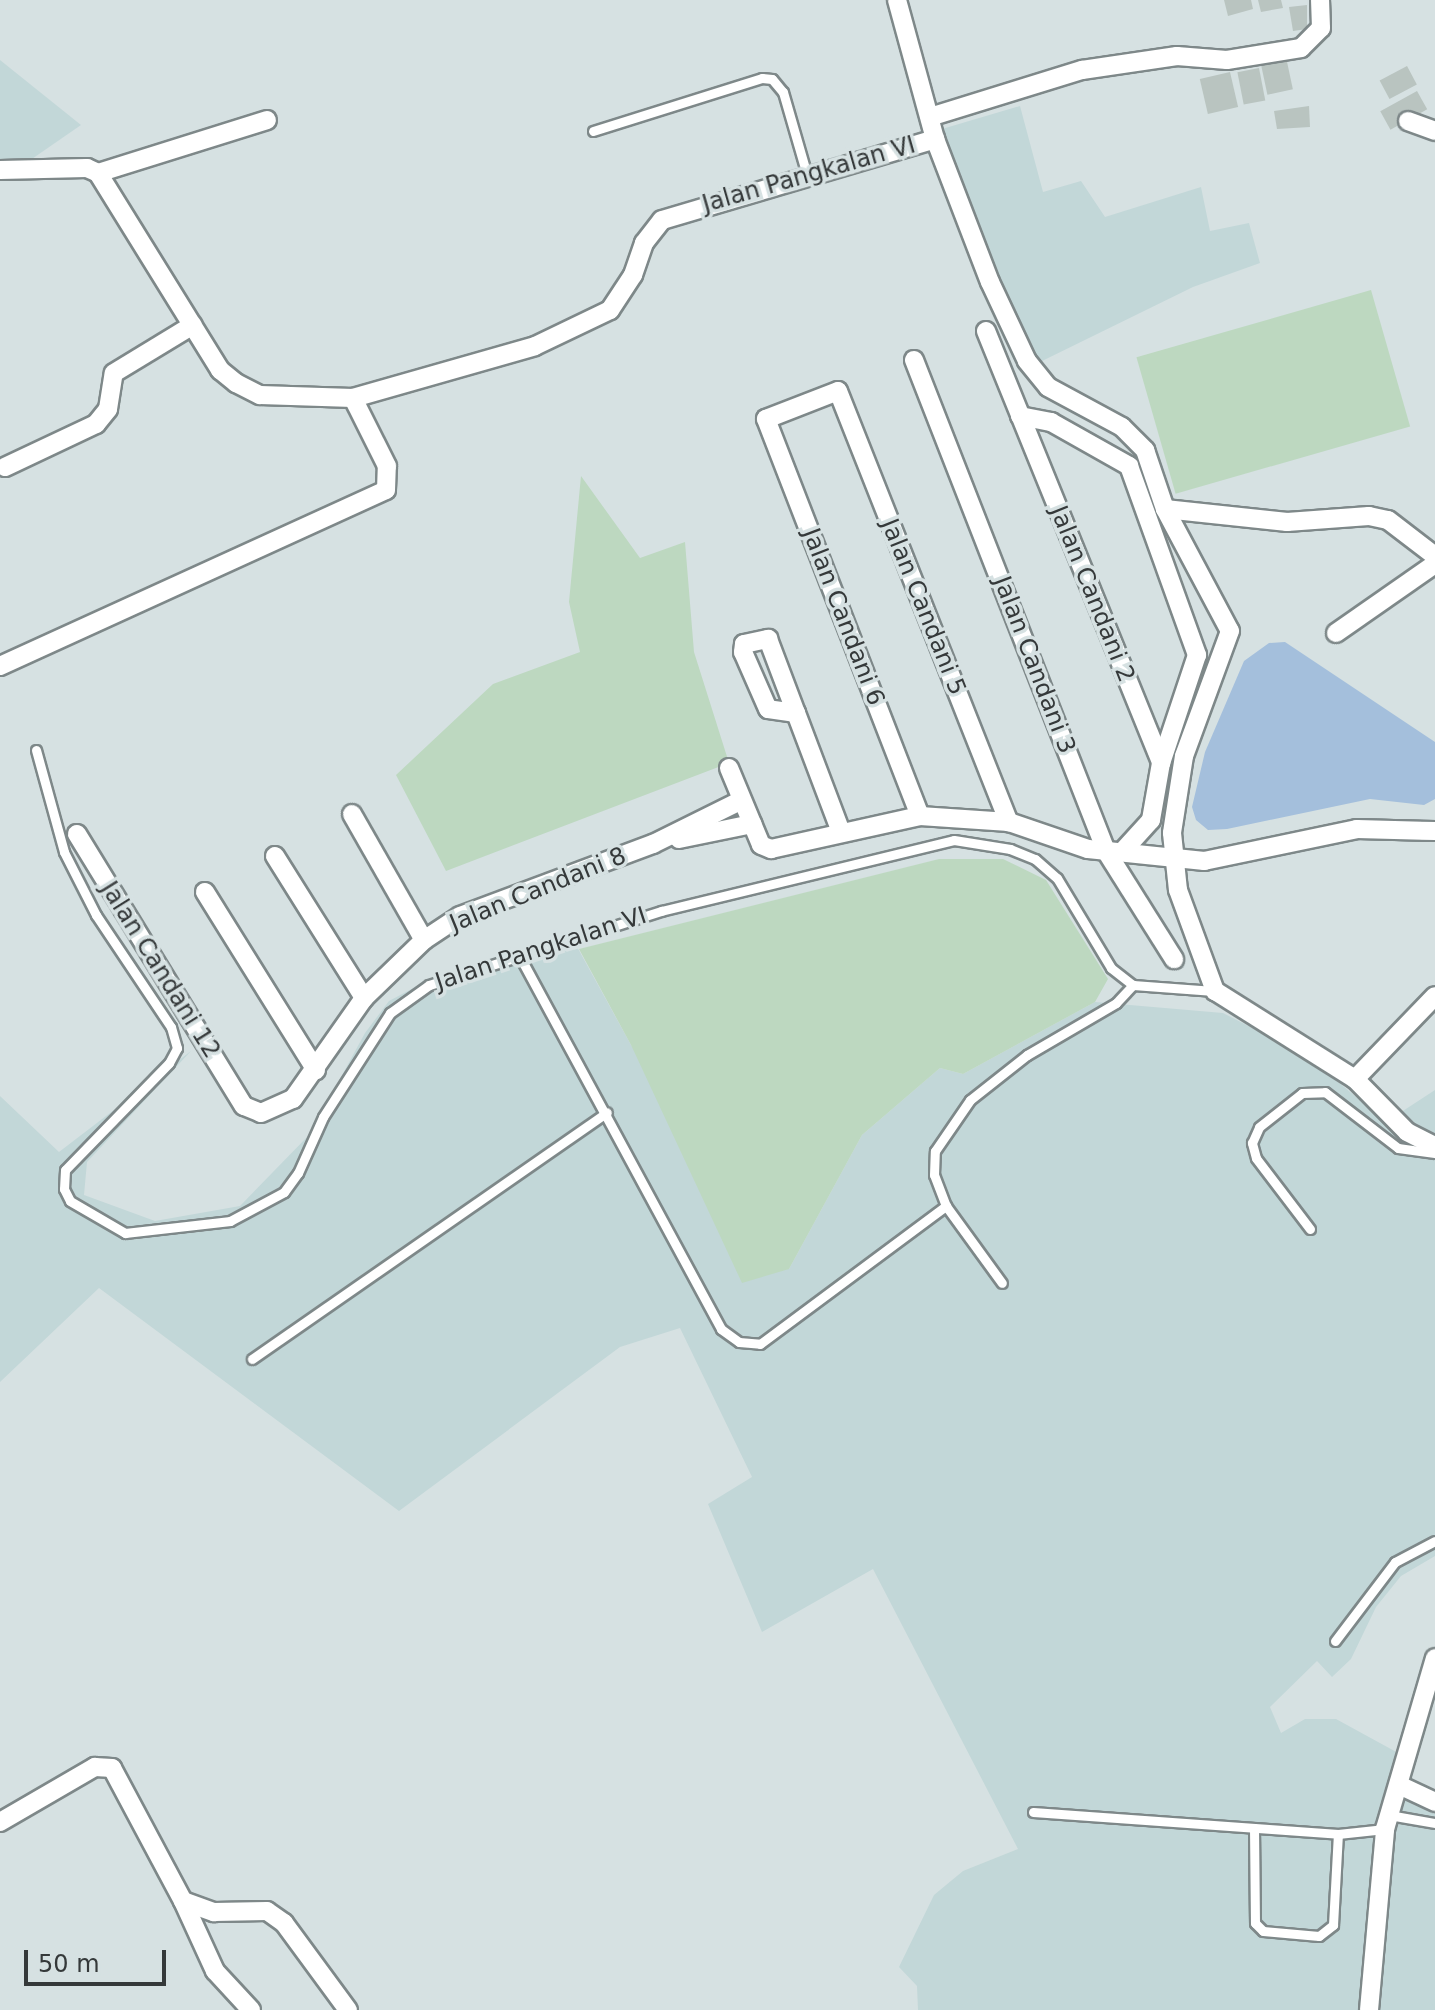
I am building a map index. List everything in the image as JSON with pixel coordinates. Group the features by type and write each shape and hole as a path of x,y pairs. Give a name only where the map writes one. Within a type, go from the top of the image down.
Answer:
{"street":[{"path":"899,0 933,116 935,139"},
{"path":"933,116 1082,70 1177,56 1227,60 1301,48 1321,28 1320,0"},
{"path":"0,170 87,168 98,173 267,120"},
{"path":"1408,121 1435,131"},
{"name":"Jalan Pangkalan VI","path":"98,173 220,370 260,395 353,398 572,331 610,310 633,275 644,243 662,220 935,139 990,282 1027,361 1048,387 1122,427 1145,450 1165,509 1230,631 1184,756 1173,859 1178,890 1215,991"},
{"path":"5,467 96,424 108,409 114,373 193,325"},
{"name":"Jalan Candani 2","path":"986,331 1161,763"},
{"name":"Jalan Candani 3","path":"914,360 1114,852 1174,959"},
{"name":"Jalan Candani 6","path":"838,391 766,419 920,816"},
{"name":"Jalan Candani 5","path":"838,391 1009,822"},
{"path":"2,660 386,490 387,466 353,398"},
{"path":"1020,416 1051,422 1129,466 1197,655 1161,763 1151,820 1114,852"},
{"path":"1165,509 1287,522 1378,518 1435,556"},
{"path":"1336,633 1435,564"},
{"path":"796,713 841,832"},
{"path":"729,768 761,845 771,849 920,816 1009,822 1114,852 1204,861 1357,829 1435,831"},
{"name":"Jalan Candani 8","path":"244,1106 261,1113 293,1099 364,998 424,940 460,916 653,844 742,800"},
{"path":"352,814 424,940"},
{"name":"Jalan Candani 8","path":"653,844 752,824"},
{"name":"Jalan Candani 12","path":"77,834 244,1106"},
{"path":"275,856 364,998"},
{"path":"205,892 316,1070"},
{"path":"1215,991 1355,1079 1407,1132 1435,1146"},
{"path":"1355,1079 1435,996"},
{"path":"1369,2010 1387,1822 1401,1786 1435,1658"},
{"path":"0,1822 95,1767 112,1768 183,1901 215,1971 251,2010"},
{"path":"1401,1786 1435,1802"},
{"path":"183,1901 214,1912 267,1911 284,1923 348,2010"}],"lane":[{"path":"593,131 762,78 772,79 783,92 807,175"},
{"name":"Jalan Pangkalan VI","path":"36,750 64,852 96,915 171,1027 177,1048 169,1063 65,1170 64,1189 70,1201 109,1227 144,1234 230,1221 262,1207 284,1192 298,1173 323,1117 390,1013 429,985 661,911 954,840 1010,849 1035,859 1057,878 1111,968 1133,985"},
{"path":"520,957 607,1112 721,1329 739,1342 760,1344 946,1206"},
{"path":"1002,1283 946,1206 934,1175 935,1151 970,1100 1027,1055 1116,1003 1133,985 1215,991"},
{"path":"1310,1229 1256,1158 1252,1143 1259,1127 1302,1093 1325,1092 1398,1148 1435,1153"},
{"path":"252,1359 607,1112"},
{"path":"1335,1641 1395,1562 1435,1541"},
{"path":"1033,1812 1338,1834 1387,1822 1435,1823"},
{"path":"1254,1828 1255,1923 1263,1931 1319,1936 1333,1925 1338,1834"}],"shaded area":[{"path":"0,60 81,125 13,172 0,163"},
{"path":"1020,106 1043,192 1081,181 1105,217 1201,187 1210,231 1249,223 1260,263 1193,287 1040,362 965,217 942,129"},
{"path":"570,934 631,1045 789,1269 862,1135 940,1068 963,1074 1095,1002 1223,1013 1307,1056 1386,1122 1435,1090 1435,1556 1401,1576 1376,1607 1351,1659 1332,1677 1317,1661 1270,1707 1281,1733 1305,1719 1336,1719 1400,1754 1415,1783 1435,1792 1435,2010 918,2010 917,1986 899,1967 934,1895 963,1871 1018,1849 873,1569 762,1632 708,1504 752,1477 680,1328 620,1347 399,1511 99,1288 0,1382 0,1096 59,1152 191,1051 87,1162 84,1195 155,1221 240,1206 310,1134 365,1033 389,1001 425,982"}],"green space":[{"path":"1371,290 1410,426 1176,494 1136,357"},
{"path":"581,476 640,558 685,542 694,652 729,763 446,871 396,775 493,684 580,652 569,602"},
{"path":"939,859 1003,859 1046,880 1108,979 1095,1002 963,1074 940,1068 862,1135 789,1269 742,1283 631,1045 579,949"}],"water":[{"path":"1285,642 1435,742 1435,799 1424,805 1370,799 1227,829 1208,830 1196,820 1192,807 1205,752 1244,661 1269,643"}],"building":[{"path":"1224,0 1251,0 1253,9 1228,16"},
{"path":"1258,0 1281,0 1283,8 1261,12"},
{"path":"1307,5 1307,29 1293,31 1289,7"},
{"path":"1286,57 1293,89 1267,95 1261,62"},
{"path":"1407,66 1417,85 1389,99 1380,81"},
{"path":"1259,68 1265,100 1244,105 1237,72"},
{"path":"1230,72 1238,107 1208,114 1200,79"},
{"path":"1417,91 1427,109 1390,130 1380,111"},
{"path":"1309,106 1310,127 1277,129 1274,111"}]}
